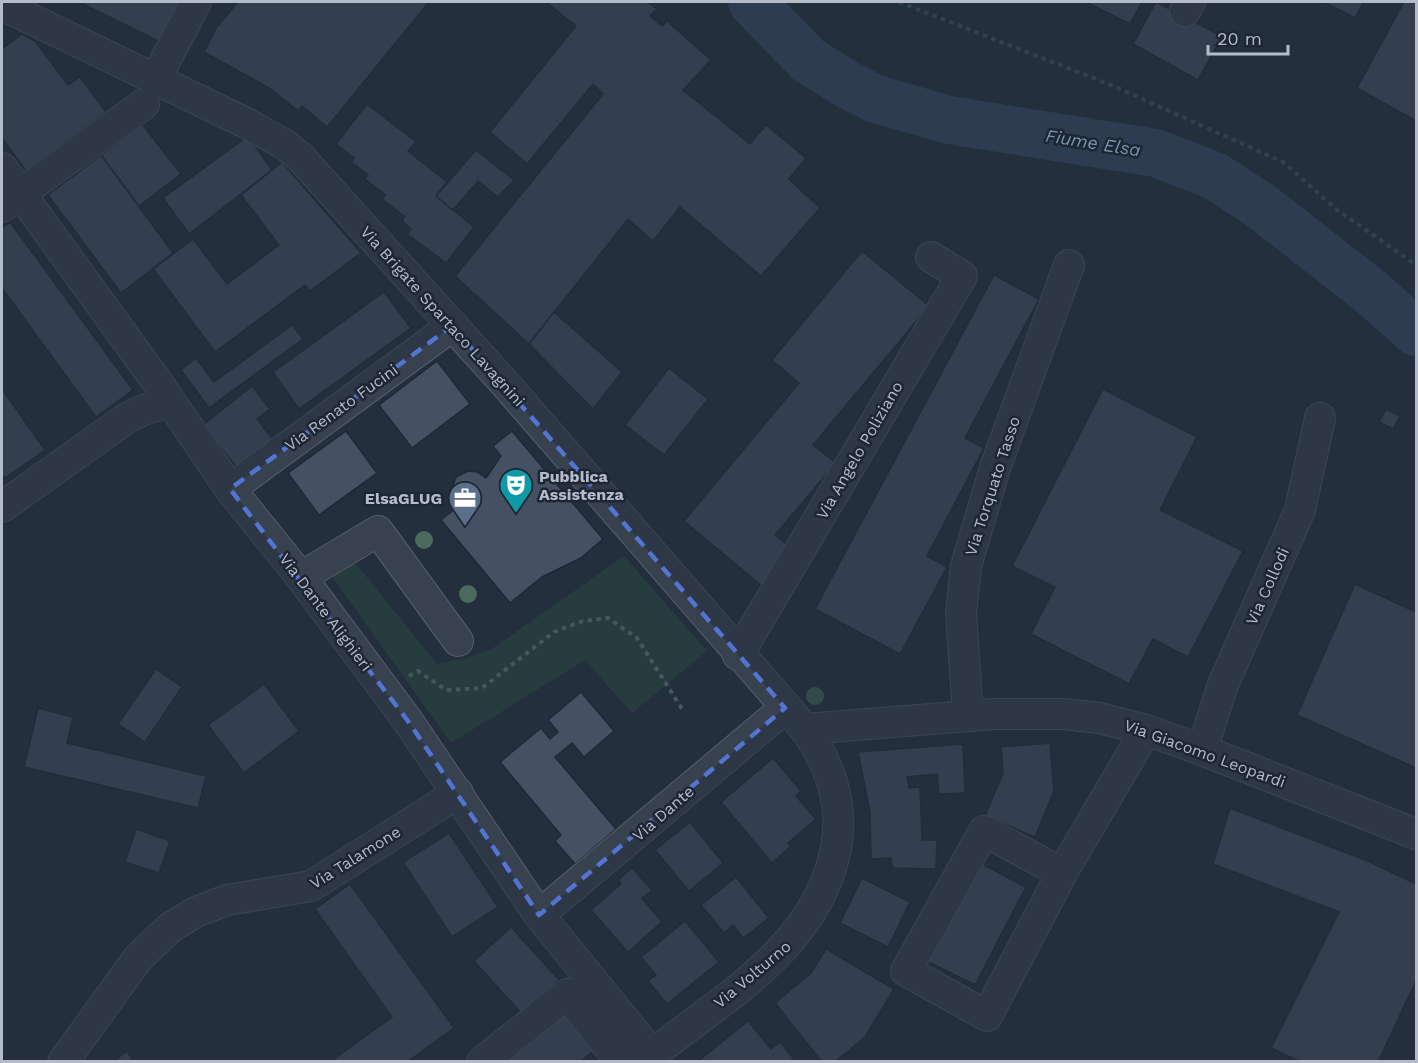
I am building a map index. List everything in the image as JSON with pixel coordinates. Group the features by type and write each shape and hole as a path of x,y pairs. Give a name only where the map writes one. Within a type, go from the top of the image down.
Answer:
{"street":[{"path":"11,200 149,92 196,2"},
{"name":"Via Brigate Spartaco Lavagnini","path":"2,5 149,92 255,128 291,150 322,179 795,719"},
{"name":"Via Dante Alighieri","path":"2,168 11,200 170,402 230,489 301,577 458,793 539,915 647,1058"},
{"name":"Via Angelo Poliziano","path":"738,655 962,276 931,257"},
{"name":"Via Torquato Tasso","path":"968,715 961,613 966,566 995,468 1069,265"},
{"name":"Via Renato Fucini","path":"230,489 452,326"},
{"path":"2,507 127,418 142,410 170,402"},
{"name":"Via Collodi","path":"1202,750 1219,695 1300,510 1320,418"},
{"path":"301,577 378,531 458,641"},
{"name":"Via Giacomo Leopardi","path":"795,719 1083,715 1146,730 1202,750 1416,834"},
{"name":"Via Dante","path":"539,915 795,719"},
{"name":"Via Volturno","path":"647,1058 780,953 805,924 822,897 833,867 839,816 831,777 820,753 795,719"},
{"path":"1062,873 984,831 906,971 987,1016 1062,873 1146,730"},
{"name":"Via Talamone","path":"63,1062 139,957 171,927 196,912 227,900 311,886 458,793"},
{"path":"482,1062 567,994 621,1062"}],"path":[{"path":"899,2 1111,85 1283,162 1336,209 1416,265"},
{"path":"384,689 418,671 446,690 482,688 554,632 583,621 608,618 637,638 684,712"}],"highlighted area":[{"path":"452,326 785,708 539,915 408,721 230,489"}],"green space":[{"path":"624,556 707,651 632,713 585,660 451,743 331,575 353,560 437,664 468,658 493,648"}],"building":[{"path":"79,2 180,2 160,42"},
{"path":"238,2 429,2 327,127 302,106 298,111 271,89 204,52 216,28"},
{"path":"546,2 647,2 657,9 650,16 662,26 667,21 711,60 683,90 750,144 766,125 806,158 789,179 820,208 761,276 680,207 653,241 628,219 529,344 455,276 603,94 593,84 527,164 490,132 576,26"},
{"path":"1086,2 1142,2 1130,24"},
{"path":"1156,2 1222,36 1198,80 1133,44"},
{"path":"1324,2 1364,2 1355,18"},
{"path":"1404,2 1416,3 1416,121 1357,88"},
{"path":"22,34 35,41 68,85 80,77 106,112 26,171 2,138 2,49"},
{"path":"367,104 416,142 408,151 447,182 436,196 474,227 446,263 407,234 411,229 402,221 405,217 382,199 385,195 365,179 368,175 351,162 354,158 336,144"},
{"path":"142,124 181,174 139,206 101,155"},
{"path":"248,136 272,170 189,234 163,198"},
{"path":"476,150 514,180 498,197 478,181 453,210 436,196"},
{"path":"101,155 173,253 121,293 48,195"},
{"path":"282,162 361,253 310,291 305,285 215,352 153,269 193,239 227,284 279,245 241,195"},
{"path":"10,222 133,390 96,417 2,288 2,228"},
{"path":"862,251 929,306 813,445 836,463 775,535 792,549 762,586 684,521 799,383 772,360"},
{"path":"994,275 1039,299 965,438 984,448 927,556 947,567 900,654 815,609"},
{"path":"384,292 411,328 299,409 273,372"},
{"path":"554,312 622,372 593,409 529,344"},
{"path":"292,325 303,339 209,408 181,370 196,358 214,382"},
{"path":"437,361 470,404 412,448 379,405"},
{"path":"669,368 708,399 664,455 625,425"},
{"path":"252,386 270,409 257,419 273,440 237,468 203,425"},
{"path":"2,389 45,450 5,478 2,474"},
{"path":"1103,389 1197,437 1160,510 1243,551 1188,657 1153,639 1129,684 1031,634 1055,587 1012,566"},
{"path":"1386,409 1400,416 1393,429 1379,422"},
{"path":"346,431 377,473 319,515 288,473"},
{"name":"Pubblica Assistenza","path":"512,431 603,539 581,558 542,577 510,603 441,520 457,507 450,494 456,477 468,471 477,472 486,478 501,456 493,446"},
{"path":"1355,584 1416,612 1416,768 1297,715"},
{"path":"156,669 182,687 145,742 118,724"},
{"path":"264,684 299,731 244,773 208,725"},
{"path":"581,692 614,731 584,757 572,743 555,757 616,829 575,864 555,841 561,835 500,762 541,728 550,739 558,732 548,720"},
{"path":"38,708 73,717 67,743 206,776 198,808 24,767"},
{"path":"1050,743 1054,791 1035,837 985,816 1003,773 1001,747"},
{"path":"963,744 965,793 939,794 937,774 907,777 909,788 920,787 922,840 937,840 936,869 892,868 891,858 871,859 870,812 858,752"},
{"path":"773,758 801,791 796,796 816,819 788,843 791,846 772,863 721,802"},
{"path":"1230,808 1370,862 1416,884 1416,981 1378,1062 1301,1062 1271,1048 1339,912 1213,864"},
{"path":"690,822 723,863 689,891 655,850"},
{"path":"136,829 170,841 159,873 125,862"},
{"path":"449,833 498,907 452,937 403,862"},
{"path":"978,862 1026,887 975,985 927,961"},
{"path":"632,868 652,890 642,898 662,922 628,952 591,910 621,884 618,880"},
{"path":"736,877 769,918 743,938 733,925 724,933 701,905"},
{"path":"862,878 910,902 888,947 840,923"},
{"path":"350,884 454,1028 407,1062 330,1062 392,1017 315,909"},
{"path":"685,921 719,962 667,1004 648,981 656,975 641,957"},
{"path":"511,927 559,980 521,1013 474,961"},
{"path":"826,949 894,989 865,1037 835,1062 822,1062 775,1003 811,973"},
{"path":"561,1003 597,1048 580,1062 488,1062"},
{"path":"748,1021 771,1049 780,1042 794,1059 791,1062 697,1062"},
{"path":"127,1051 134,1062 113,1062"}],"waterway":[{"name":"Fiume Elsa","path":"752,2 808,60 876,99 949,120 1156,153 1215,176 1261,206 1371,292 1416,332"}],"place":[{"name":"Pubblica Assistenza","path":"516,514"},
{"name":"ElsaGLUG","path":"465,527"}]}
